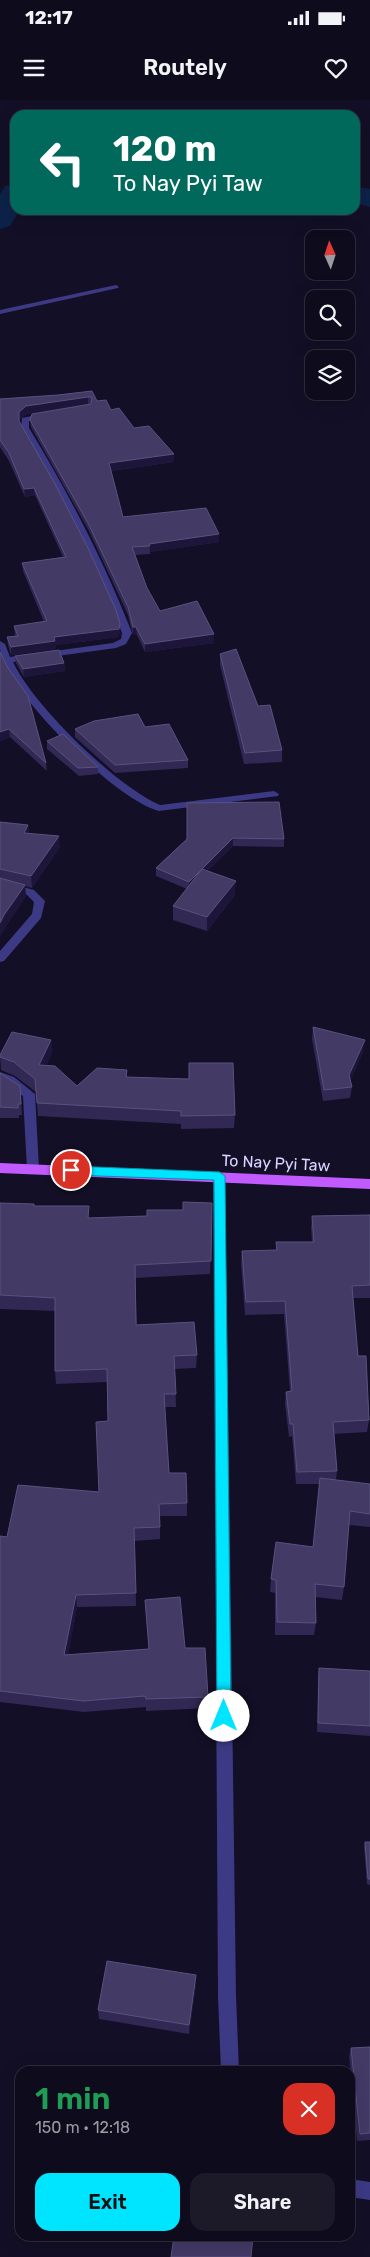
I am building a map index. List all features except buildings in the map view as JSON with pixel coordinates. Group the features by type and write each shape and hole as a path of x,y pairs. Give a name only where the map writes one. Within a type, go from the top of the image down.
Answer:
{"main road":[{"name":"To Nay Pyi Taw","path":"0,1168 370,1184"}],"street":[{"path":"0,312 116,287"},
{"path":"8,660 113,646 121,644 126,640 127,633 100,567 55,478 25,428 25,420 59,413"},
{"path":"0,644 18,680 66,736 107,773 149,806 159,808 274,794"},
{"path":"0,884 30,892 40,901 36,915 0,958"},
{"path":"0,1076 10,1080 29,1094 33,1169"},
{"path":"219,1176 226,1956 230,2066"},
{"path":"355,2189 370,2191"}],"waterway":[{"path":"360,195 370,198"},
{"path":"0,220 10,201"}],"route":[{"path":"71,1170 219,1176 224,1716"}]}
